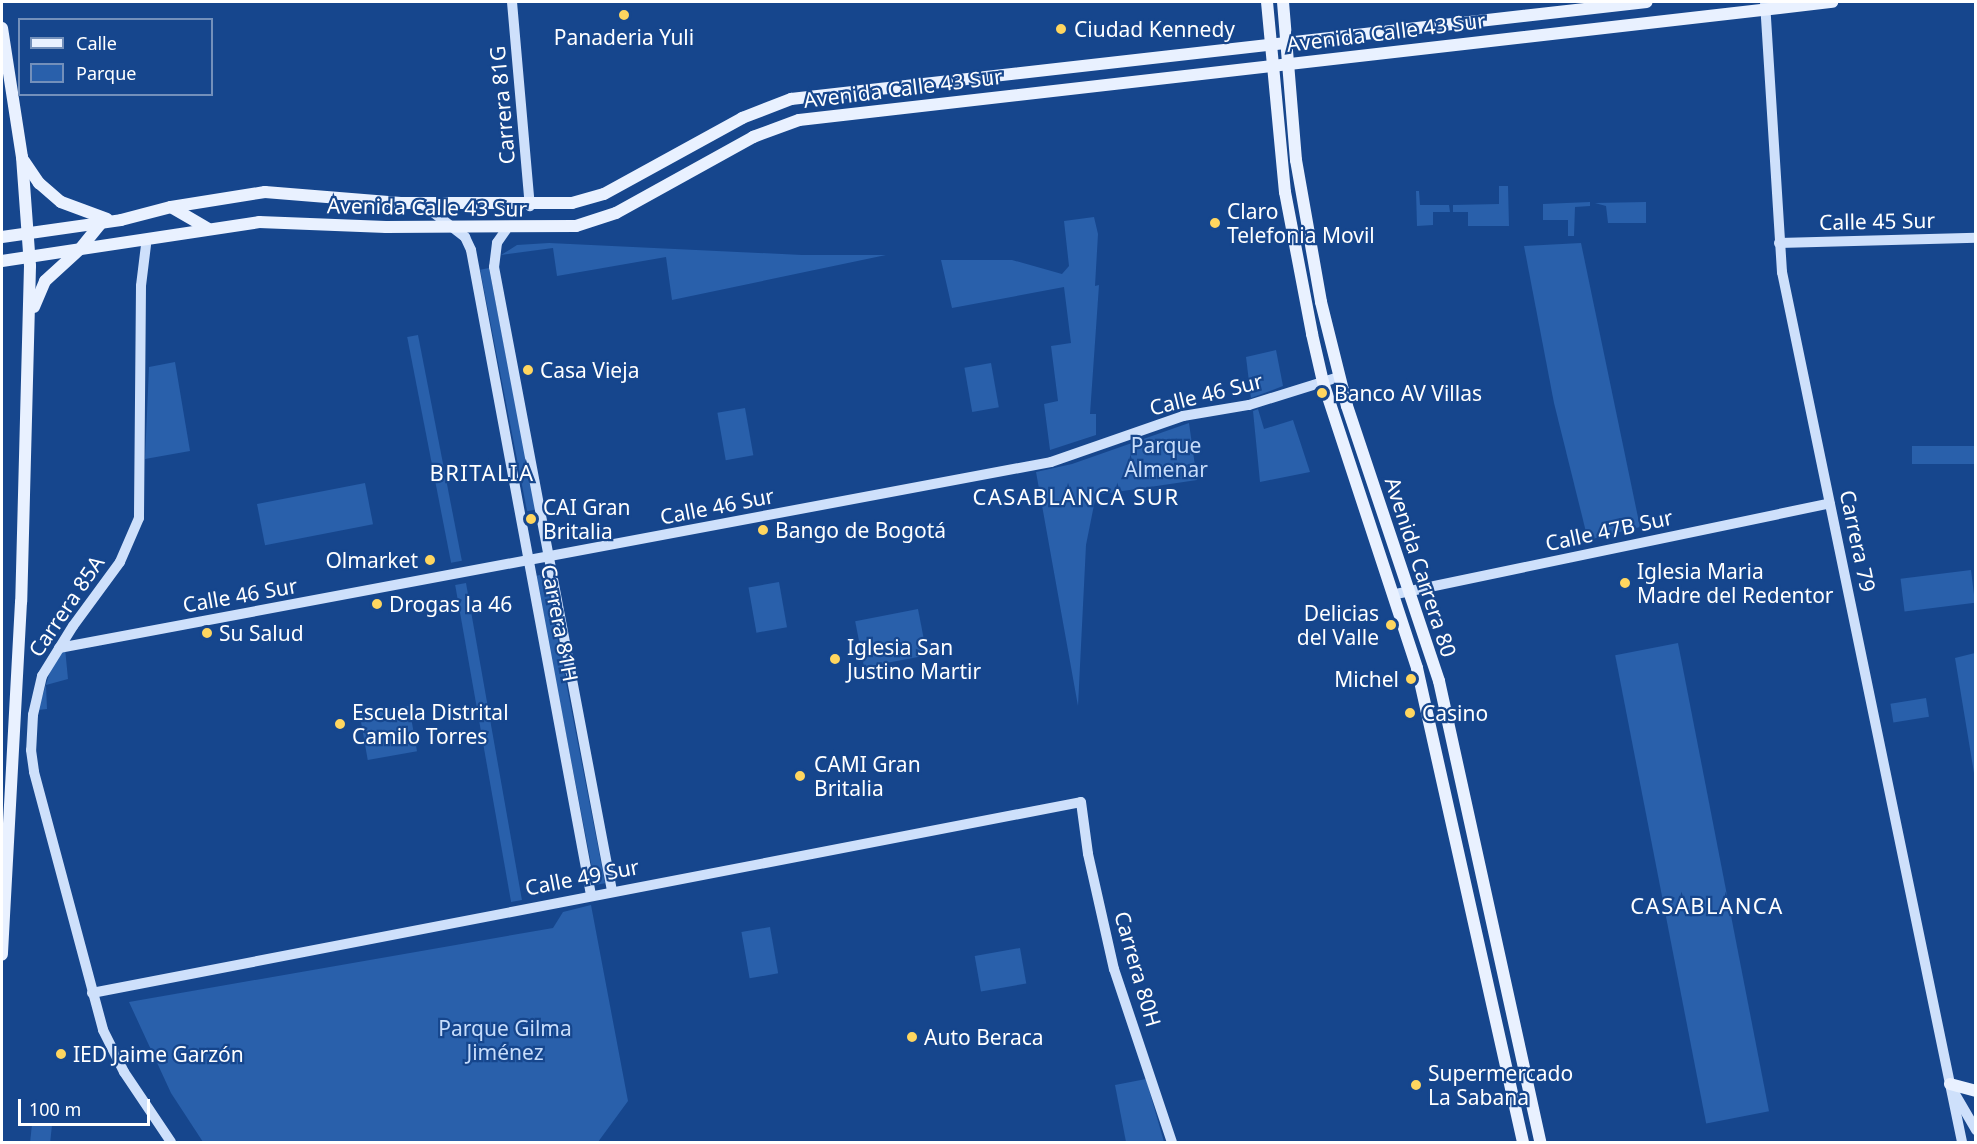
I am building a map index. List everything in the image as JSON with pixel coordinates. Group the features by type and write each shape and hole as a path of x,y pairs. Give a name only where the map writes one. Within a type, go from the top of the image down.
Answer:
{"main road":[{"name":"Avenida Carrera 80","path":"1267,2 1271,65 1290,223 1323,382 1396,594 1418,668 1459,842 1523,1143"},
{"name":"Avenida Carrera 80","path":"1282,2 1307,237 1339,376 1412,591 1439,681 1540,1143"},
{"name":"Avenida Calle 43 Sur","path":"2,237 28,236 101,224 171,207 273,191 420,203 530,206 572,203 604,194 742,118 791,99 1269,42 1647,2"},
{"name":"Avenida Calle 43 Sur","path":"2,261 207,228 280,222 453,228 570,227 603,218 765,131 799,120 1765,5 1832,2"},
{"path":"2,28 22,157 29,256 29,335 21,602 2,954"},
{"path":"22,157 39,183 61,202 88,215 121,220"},
{"path":"471,228 461,224 459,215 479,205"},
{"path":"171,207 207,228"},
{"path":"29,335 36,301 45,280 80,249 101,224"},
{"path":"1459,842 1473,839"},
{"path":"1495,1013 1509,1002"},
{"path":"1495,1013 1513,1017"},
{"path":"1950,1084 1976,1091"}],"street":[{"name":"Carrera 81G","path":"512,2 530,206"},
{"name":"Carrera 79","path":"1765,5 1779,243 1795,340 1962,1143"},
{"name":"Carrera 81H","path":"420,203 465,237 471,250 591,895"},
{"name":"Carrera 81H","path":"508,228 497,243 494,267 547,558 612,891"},
{"name":"Calle 45 Sur","path":"1779,243 1976,238"},
{"name":"Carrera 85A","path":"146,245 141,286 140,518 120,562 59,648 38,691 31,750 103,1030 124,1072 171,1143"},
{"name":"Calle 46 Sur","path":"59,648 1051,462 1183,416 1249,405 1339,376"},
{"name":"Calle 47B Sur","path":"1396,594 1830,503"},
{"name":"Calle 49 Sur","path":"92,993 1081,802"},
{"name":"Carrera 80H","path":"1081,802 1088,854 1114,969 1172,1143"},
{"name":"Carrera 79","path":"1950,1084 1976,1131"}],"green space":[{"path":"1499,186 1508,186 1509,226 1468,226 1468,212 1453,212 1453,205 1499,204"},
{"path":"1416,191 1419,191 1420,205 1449,205 1450,212 1433,212 1433,225 1417,226"},
{"path":"1590,202 1590,206 1575,207 1574,236 1568,236 1568,220 1543,220 1543,204"},
{"path":"1646,202 1646,223 1608,223 1606,206 1595,203"},
{"path":"1094,217 1098,234 1095,286 1099,285 1090,414 1096,414 1096,435 1050,450 1044,404 1058,401 1051,346 1071,343 1064,287 952,308 941,260 1012,260 1062,274 1069,266 1064,221"},
{"path":"549,243 802,255 886,255 672,300 666,257 557,276 553,248 501,255 517,245"},
{"path":"1581,243 1640,527 1588,540 1554,403 1524,246"},
{"path":"489,268 536,509 527,511 480,270"},
{"path":"418,335 462,561 451,563 407,337"},
{"path":"1276,350 1283,386 1251,398 1246,357"},
{"path":"175,362 190,451 145,459 149,367"},
{"path":"991,363 999,407 972,412 964,368"},
{"path":"745,408 753,455 726,460 717,413"},
{"path":"1258,409 1264,429 1293,420 1310,472 1260,482 1253,411"},
{"name":"Parque Almenar","path":"1189,423 1197,480 1096,495 1086,545 1078,706 1036,472 1072,464"},
{"path":"1912,446 1975,446 1975,464 1912,464"},
{"path":"365,483 373,524 265,545 257,504"},
{"path":"1971,570 1975,603 1905,611 1901,579"},
{"path":"545,574 605,883 595,885 535,576"},
{"path":"779,582 787,627 756,633 748,587"},
{"path":"466,583 522,900 511,902 455,585"},
{"path":"918,609 927,655 864,667 855,621"},
{"path":"1678,643 1769,1111 1706,1123 1615,655"},
{"path":"65,648 68,679 46,685 47,709 38,710 53,662"},
{"path":"1975,653 1976,779 1955,658"},
{"path":"1926,698 1929,717 1893,722 1890,704"},
{"path":"409,706 417,751 368,760 360,715"},
{"name":"Parque Gilma Jiménez","path":"591,905 628,1101 598,1142 203,1142 171,1093 129,1002 553,928 563,912"},
{"path":"770,927 778,973 750,978 741,932"},
{"path":"1020,948 1026,983 981,991 975,956"},
{"path":"1146,1079 1164,1142 1126,1142 1115,1085"},
{"path":"32,1124 52,1126 50,1142 30,1142"}],"place":[{"name":"Panaderia Yuli","path":"624,15"},
{"name":"Ciudad Kennedy","path":"1061,29"},
{"name":"Claro Telefonia Movil","path":"1215,223"},
{"name":"Casa Vieja","path":"528,370"},
{"name":"Banco AV Villas","path":"1322,393"},
{"name":"CAI Gran Britalia","path":"531,519"},
{"name":"Bango de Bogotá","path":"763,530"},
{"name":"Olmarket","path":"430,560"},
{"name":"Iglesia Maria Madre del Redentor","path":"1625,583"},
{"name":"Drogas la 46","path":"377,604"},
{"name":"Delicias del Valle","path":"1391,625"},
{"name":"Su Salud","path":"207,633"},
{"name":"Iglesia San Justino Martir","path":"835,659"},
{"name":"Michel","path":"1411,679"},
{"name":"Casino","path":"1410,713"},
{"name":"Escuela Distrital Camilo Torres","path":"340,724"},
{"name":"CAMI Gran Britalia","path":"800,776"},
{"name":"Auto Beraca","path":"912,1037"},
{"name":"IED Jaime Garzón","path":"61,1054"},
{"name":"Supermercado La Sabana","path":"1416,1085"}],"district":[{"name":"BRITALIA","path":"482,473"},
{"name":"CASABLANCA SUR","path":"1076,497"},
{"name":"CASABLANCA","path":"1707,906"}]}
